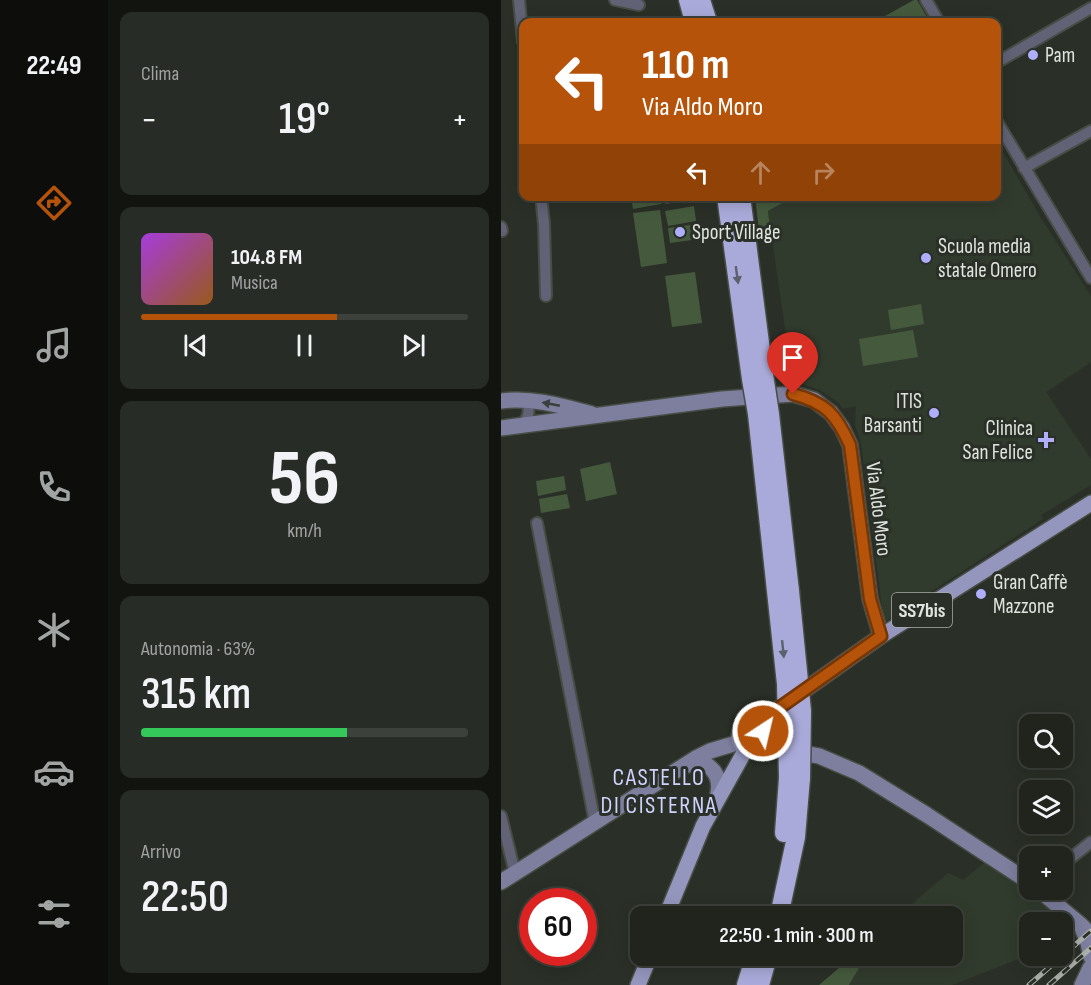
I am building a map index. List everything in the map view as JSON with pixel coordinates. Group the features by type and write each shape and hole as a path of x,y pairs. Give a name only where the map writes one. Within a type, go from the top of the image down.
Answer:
{"highway":[{"path":"688,0 693,18"},
{"path":"701,0 707,18"},
{"path":"727,201 758,376"},
{"path":"741,201 758,376 783,591 786,684 795,778 796,837 781,906"},
{"path":"768,906 795,778"},
{"path":"745,985 752,966"},
{"path":"760,985 765,966"}],"main road":[{"name":"SS7bis","path":"762,734 779,708 881,636 1091,503"},
{"path":"670,906 702,826 743,746 739,734 744,727 753,724 762,734 757,749 743,746"},
{"path":"638,985 646,966"}],"street":[{"path":"519,0 521,18"},
{"path":"615,0 639,5"},
{"path":"926,0 937,18"},
{"path":"1001,60 1091,8"},
{"path":"1001,128 1091,278"},
{"path":"1024,168 1091,131"},
{"path":"542,201 546,296"},
{"name":"Via Aldo Moro","path":"501,428 601,417 722,399 793,394 814,399 831,413 842,428 850,445 870,599 881,636"},
{"path":"520,426 529,415 528,400"},
{"name":"Via Aldo Moro","path":"501,401 528,400 601,417"},
{"path":"537,523 595,823"},
{"path":"762,734 780,748 819,756 850,769 927,815 1019,875"},
{"path":"501,882 710,751 743,746"},
{"path":"680,768 700,763 710,767 719,782 717,798"},
{"path":"501,816 515,873"},
{"path":"1073,856 1091,842"},
{"path":"1051,900 1088,930 1091,963 1082,985"}],"shaded area":[{"name":"ITIS Barsanti","path":"1001,153 1004,154 1041,218 1091,296 1091,362 1046,392 1091,459 1091,485 1041,515 1043,519 884,622 861,443 855,424 856,406 843,409 838,402 820,390 800,383 788,382 792,376 768,211 786,201 1001,201"},
{"path":"987,861 1019,886 1019,900 1037,900 1053,912 1019,912 1019,959 952,985 849,985 860,966 963,966 963,906 910,906 948,873 963,880"},
{"path":"1073,928 1077,931 1073,938"}],"green space":[{"path":"917,0 928,18 881,18"},
{"path":"632,201 660,201 661,204 633,209"},
{"path":"665,201 686,201 665,204"},
{"path":"755,201 786,201 768,211 771,237 760,240"},
{"path":"694,206 696,221 668,226 665,211"},
{"path":"660,210 667,263 641,267 633,213"},
{"path":"697,224 699,239 670,243 668,228"},
{"path":"695,272 702,323 672,327 665,276"},
{"path":"921,304 924,324 891,330 888,310"},
{"path":"913,330 918,357 863,366 859,339"},
{"path":"610,462 617,494 586,501 580,469"},
{"path":"564,476 566,490 538,496 536,481"},
{"path":"567,494 570,508 541,513 539,499"},
{"path":"841,966 860,966 849,985 819,985"}],"railway":[{"path":"1029,985 1091,931"},
{"path":"1049,985 1091,948"}],"place":[{"name":"Pam","path":"1033,55"},
{"name":"Sport Village","path":"680,232"},
{"name":"Scuola media statale Omero","path":"926,258"},
{"name":"ITIS Barsanti","path":"934,413"},
{"name":"Clinica San Felice","path":"1046,440"},
{"name":"Gran Caffè Mazzone","path":"981,594"}],"district":[{"name":"CASTELLO DI CISTERNA","path":"659,791"}],"route":[{"path":"763,731 761,728 779,708 881,636 870,599 850,445 842,428 831,413 814,399 793,394"}]}
